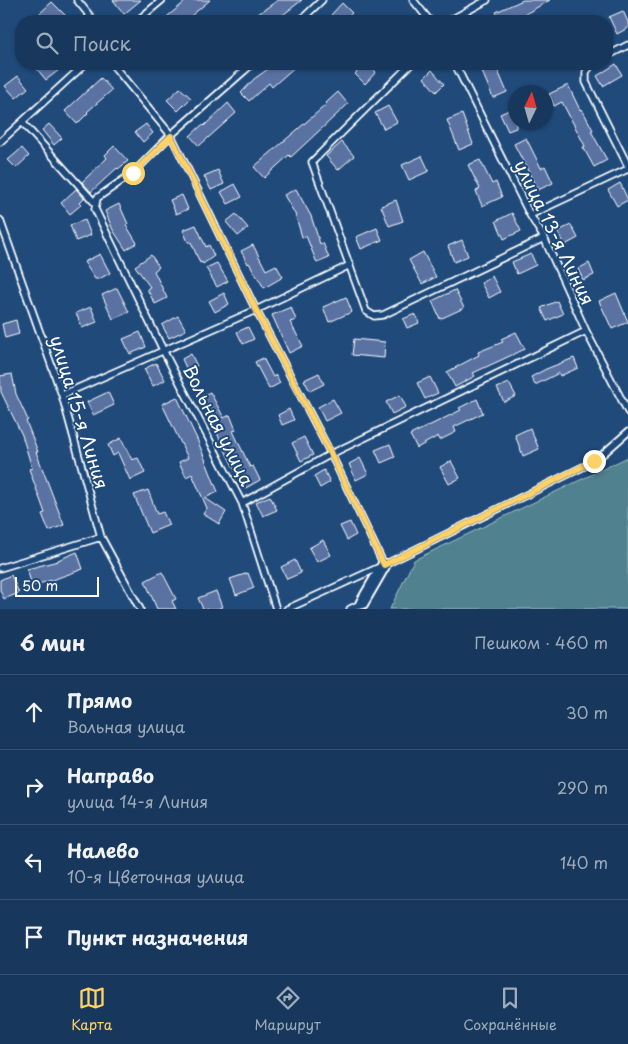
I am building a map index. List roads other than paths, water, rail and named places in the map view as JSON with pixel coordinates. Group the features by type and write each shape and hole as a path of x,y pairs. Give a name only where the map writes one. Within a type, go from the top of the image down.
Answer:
{"street":[{"path":"362,603 384,565"}],"lane":[{"path":"77,0 89,15"},
{"path":"144,15 162,0"},
{"path":"306,15 322,0"},
{"path":"413,0 425,15"},
{"path":"460,15 487,0"},
{"path":"613,53 628,45"},
{"path":"0,142 78,70"},
{"path":"117,70 171,136 256,310 331,454 384,565"},
{"path":"22,122 95,203 97,198 133,173 171,136 245,70"},
{"path":"405,70 312,162 366,312 374,316 383,315 544,238"},
{"name":"улица 13-я Линия","path":"459,70 530,215 544,238 586,331 628,412"},
{"path":"530,215 628,167 586,82 588,70"},
{"name":"Вольная улица","path":"95,203 95,209 163,350 242,503 331,454 586,331"},
{"name":"улица 15-я Линия","path":"0,220 62,395 100,537 140,609"},
{"path":"62,395 256,310 350,265"},
{"path":"287,609 384,565 594,461 628,432"},
{"path":"242,503 276,609"},
{"path":"0,568 100,537"},
{"path":"350,609 362,603"}]}
